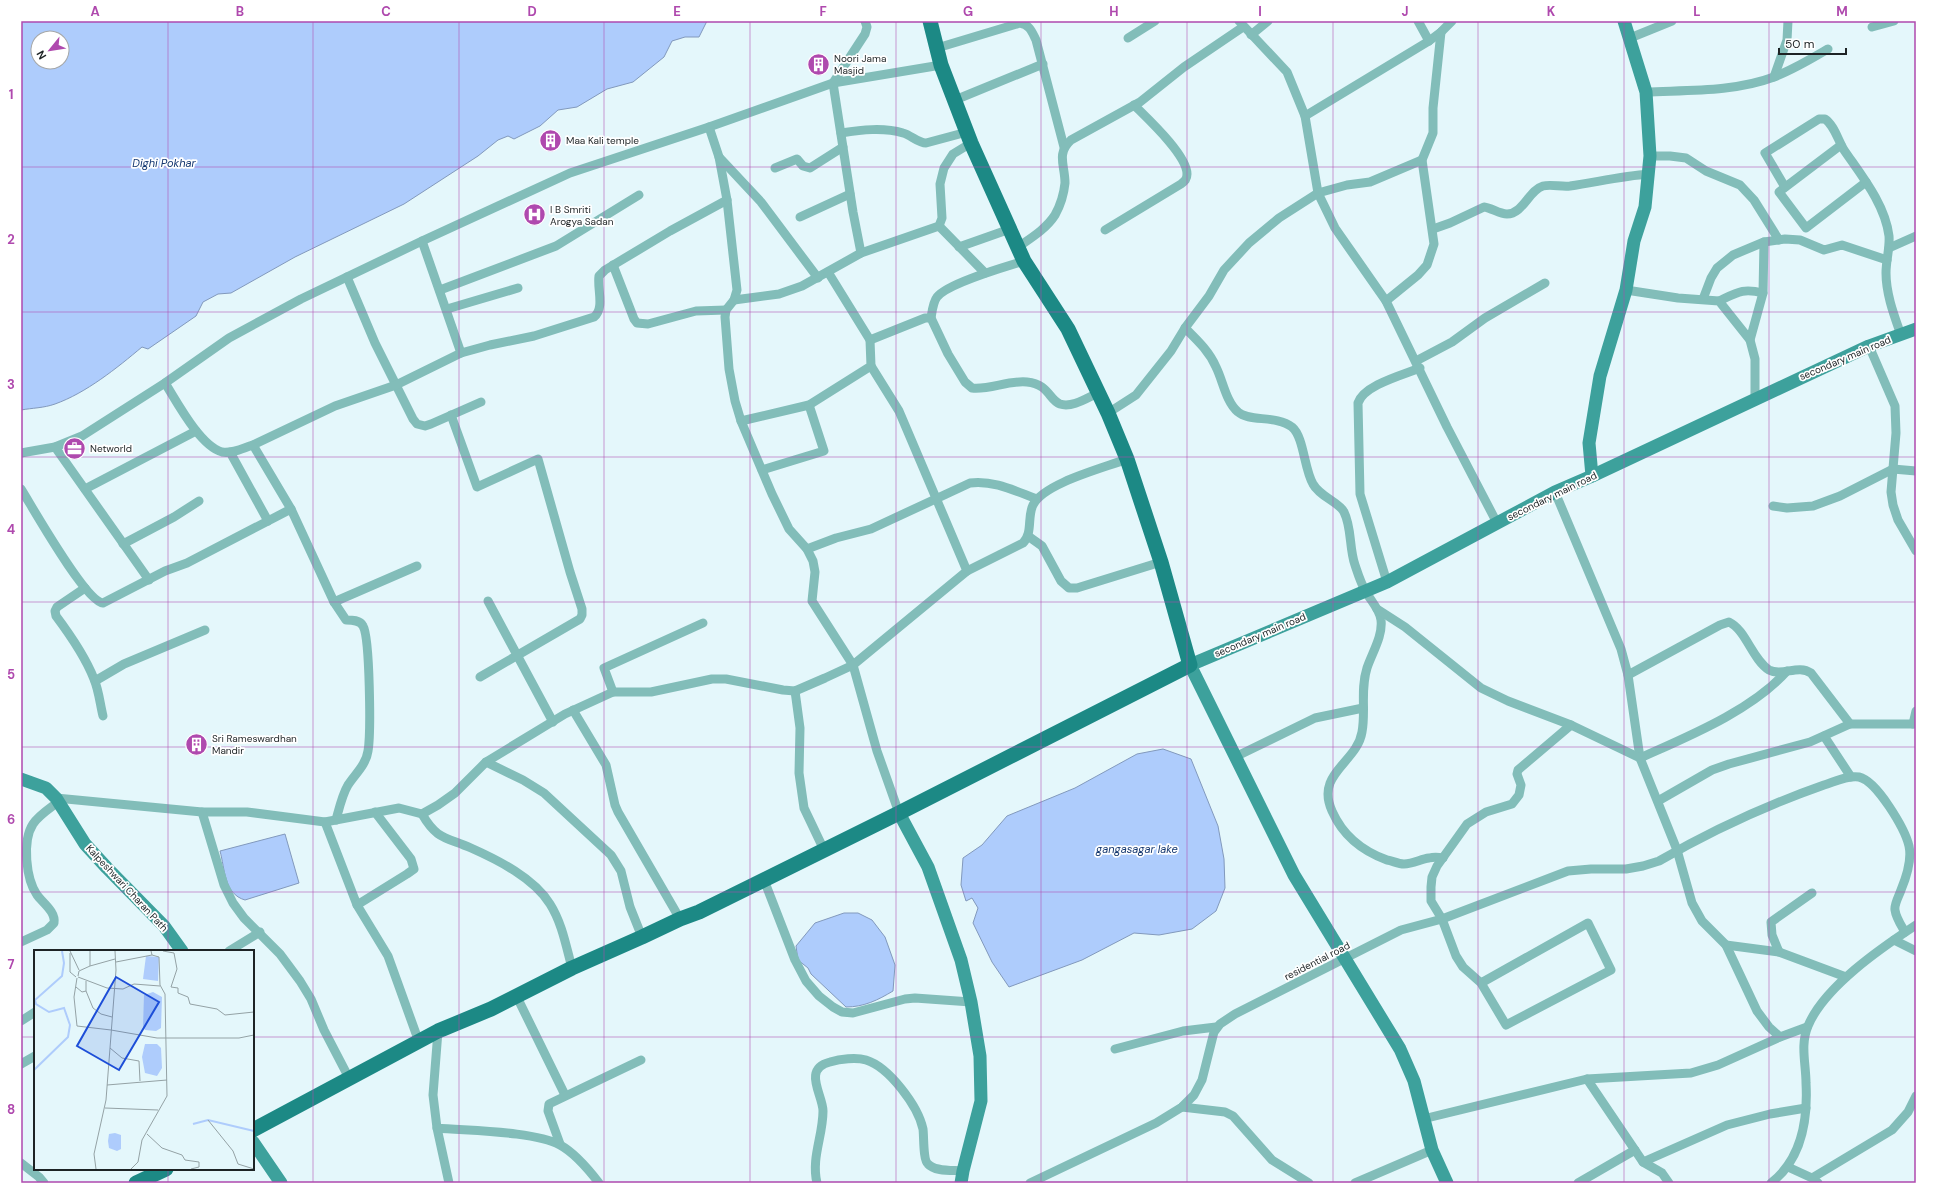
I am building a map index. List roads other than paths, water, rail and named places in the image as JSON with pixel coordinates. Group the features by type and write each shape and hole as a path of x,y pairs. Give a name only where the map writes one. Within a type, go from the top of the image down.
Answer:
{"main road":[{"path":"254,1129 350,1080 438,1032 491,1009 516,995 572,968 680,919 699,912 899,813 1190,665 1161,562 1127,459 1108,413 1068,329 1021,254 969,138 941,65 930,21"},
{"path":"136,1183 164,1170"}],"street":[{"path":"861,252 850,194 834,83 865,34 867,27 865,21"},
{"path":"1128,38 1155,21"},
{"path":"1251,35 1268,21"},
{"path":"1418,21 1429,41"},
{"path":"1305,116 1429,41 1452,21"},
{"path":"1592,476 1589,443 1600,376 1626,290 1634,241 1645,207 1649,174 1650,156 1646,92 1624,21"},
{"path":"1630,38 1672,21"},
{"path":"1774,77 1788,40 1788,21"},
{"path":"1872,27 1894,21"},
{"path":"937,48 1020,24 1031,25 1043,64 1064,147 1062,156 1065,183 1063,196 1055,215 1021,254 940,294 936,299 931,318 948,354 965,382 972,388 1017,381 1029,382 1045,388 1056,402 1061,404 1076,403 1098,393"},
{"path":"1064,147 1071,140 1134,105 1241,24 1287,72 1305,116 1318,193 1335,228 1386,301 1447,427 1497,523"},
{"path":"1386,301 1406,288 1427,265 1434,244 1422,160 1434,133 1433,108 1441,32"},
{"path":"1646,92 1732,88 1774,77 1793,69 1828,49"},
{"path":"955,100 1043,64"},
{"path":"21,453 55,446 82,436 165,383 230,338 301,299 422,240 570,173 709,128 834,83 941,65"},
{"path":"1105,230 1182,184 1187,175 1187,170 1175,149 1134,105"},
{"path":"1785,187 1765,153 1822,118 1830,124 1841,145 1866,182 1880,207 1885,220 1889,236 1886,272 1888,294 1901,335"},
{"path":"709,128 719,157 727,200 737,290 734,300 726,310 724,317 729,369 735,401 741,421 789,529 807,549 815,566 812,596 814,605 853,665 877,751 899,813 928,867 960,960 970,1002 980,1056 982,1095 962,1177 929,1166 925,1160 925,1142 922,1127 909,1100 886,1073 867,1060 851,1059 826,1063 820,1068 814,1081 820,1096 823,1110 814,1166 817,1183"},
{"path":"841,133 882,129 906,133 922,143 969,138"},
{"path":"939,226 942,218 940,184 944,168 953,154 969,138"},
{"path":"1841,145 1779,192 1806,228 1866,182"},
{"path":"775,168 797,159 803,166 810,168 843,147"},
{"path":"1650,156 1686,158 1706,171 1740,185 1754,200 1778,240"},
{"path":"719,157 761,202 818,278"},
{"path":"1108,413 1136,395 1171,351 1185,328 1209,296 1224,270 1249,243 1290,210 1318,193 1347,185 1378,179 1422,160"},
{"path":"1433,229 1450,223 1484,207 1510,214 1520,207 1542,186 1569,186 1621,176 1649,174"},
{"path":"800,217 850,194"},
{"path":"440,290 556,246 639,195"},
{"path":"165,383 196,431 216,450 230,452 253,445 335,406 396,385 461,353 490,345 534,336 594,317 598,313 600,305 600,276 613,265 670,231 727,200"},
{"path":"939,226 985,273"},
{"path":"734,300 779,294 802,286 861,252 939,226"},
{"path":"959,247 1010,229"},
{"path":"1889,248 1916,236"},
{"path":"422,240 461,353"},
{"path":"1703,299 1711,278 1717,268 1733,255 1764,242 1778,240 1800,240 1824,250 1842,245 1888,260"},
{"path":"1750,340 1763,293 1764,242"},
{"path":"613,265 634,319 637,323 648,324 696,311 726,310"},
{"path":"828,272 870,340 871,366 899,411 967,571"},
{"path":"347,277 412,419 417,424 425,426 481,402"},
{"path":"1387,582 1360,494 1358,403 1360,396 1370,389 1418,365 1484,318 1545,283"},
{"path":"446,309 518,288"},
{"path":"1626,290 1678,298 1719,301 1746,289 1763,293"},
{"path":"1719,301 1750,340 1755,359 1755,398"},
{"path":"870,340 925,318 931,318"},
{"path":"1185,328 1211,358 1229,401 1237,412 1242,415 1268,418 1284,423 1293,428 1298,434 1306,471 1313,485 1320,493 1344,511 1348,524 1354,563 1364,590 1380,614 1381,626 1362,690 1362,734 1359,744 1332,776 1329,788 1332,811 1344,831 1365,851 1404,864 1427,858 1443,858"},
{"name":"secondary main road","path":"1190,665 1364,590 1387,582 1555,492 1869,346 1916,329"},
{"path":"1869,346 1895,406 1896,427 1894,469 1891,492 1893,505 1898,520 1916,551"},
{"path":"741,421 809,405 871,366"},
{"path":"762,470 824,451 809,405"},
{"path":"451,415 477,487 538,459 582,609 580,619 480,677"},
{"path":"85,489 196,431"},
{"path":"253,445 291,509 334,602 346,620 357,621 361,624 368,642 368,752 363,766 347,786 336,820"},
{"path":"55,446 149,580"},
{"path":"230,452 268,522"},
{"path":"422,814 455,793 486,762 573,710 613,692 638,694 712,679 726,679 782,690 796,691 853,665 967,571 1023,543 1028,536 1030,516 1033,506 1037,499 1049,489 1127,459"},
{"path":"1773,506 1787,508 1813,506 1840,496 1894,469 1916,471"},
{"path":"807,549 836,538 871,528 936,497 970,483 980,482 1000,485 1037,499"},
{"path":"21,488 56,547 85,588 98,602 103,603 268,522 291,509"},
{"path":"1555,492 1621,649 1628,675 1640,758 1678,850 1687,887 1697,912 1710,931 1726,945 1757,1011 1769,1027 1780,1037"},
{"path":"123,544 174,517 199,501"},
{"path":"1028,536 1042,546 1061,581 1068,588 1077,588 1161,562"},
{"path":"334,602 417,566"},
{"path":"85,588 57,607 55,611 56,616 78,645 95,681 103,716"},
{"path":"488,600 553,722"},
{"path":"1376,608 1411,631 1481,688 1508,701 1571,725 1640,758"},
{"path":"613,692 604,668 703,622"},
{"path":"1628,675 1720,625 1729,622 1736,627 1765,667 1774,672 1801,669 1811,673 1850,724"},
{"path":"95,681 124,664 205,630"},
{"path":"1190,665 1294,875 1400,1048 1414,1081 1432,1150 1447,1183"},
{"path":"1640,758 1724,717 1768,690 1787,671"},
{"path":"796,691 800,728 799,773 804,808 824,850"},
{"path":"1235,756 1315,718 1363,708"},
{"path":"573,710 606,766 618,812 680,919"},
{"path":"1658,801 1712,770 1810,742 1850,724 1914,724 1916,711"},
{"path":"1481,983 1588,923 1611,970 1506,1025 1481,983 1463,966 1456,956 1442,919 1431,901 1432,877 1443,858 1468,824 1482,814 1508,806 1516,800 1521,785 1517,774 1518,770 1571,725"},
{"path":"1824,736 1851,777 1865,779 1874,786 1883,797 1907,839 1910,848 1909,860 1903,885 1894,908 1896,916 1905,932"},
{"path":"486,762 523,780 544,793 611,855 621,871 630,907 642,937"},
{"name":"residential road","path":"1216,1027 1235,1014 1401,930 1442,919 1568,871 1591,869 1626,869 1643,866 1658,861 1789,797 1851,777"},
{"name":"Kalpeshwari Charan Path","path":"21,779 46,788 57,800 85,844 164,926 181,950"},
{"path":"21,942 46,930 54,923 54,917 33,888 27,864 26,845 28,833 32,825 57,800 202,812 247,812 325,822 399,808 422,814 436,833 471,848 515,872 540,891 550,904 560,926 572,968"},
{"path":"202,812 224,885 233,903 244,918 260,932 280,954 300,981 311,999 324,1030 350,1080"},
{"path":"357,905 407,874 414,868 411,858 375,812"},
{"path":"325,822 357,905 388,956 419,1042"},
{"path":"1907,839 1916,834"},
{"path":"764,880 795,960 806,981 819,996 833,1007 842,1012 853,1013 905,999 915,998 970,1002"},
{"path":"1779,952 1772,935 1771,922 1812,893"},
{"path":"1772,1183 1788,1167 1796,1154 1801,1138 1806,1108 1806,1082 1803,1061 1807,1027 1823,1002 1846,977 1916,925"},
{"path":"231,950 260,932"},
{"path":"1894,940 1916,951"},
{"path":"1726,945 1779,952 1846,977"},
{"path":"516,995 565,1095"},
{"path":"21,1021 34,1013"},
{"path":"1030,1183 1156,1123 1182,1108 1194,1095 1202,1080 1216,1027 1183,1031 1115,1049"},
{"path":"1423,1119 1587,1079 1691,1074 1718,1065 1780,1037 1807,1027"},
{"path":"438,1032 433,1089 437,1128 449,1183"},
{"path":"21,1064 34,1057"},
{"path":"560,1144 547,1108 553,1101 641,1060"},
{"path":"1587,1079 1643,1162 1662,1172 1669,1183"},
{"path":"1788,1167 1815,1180 1892,1130 1908,1112 1916,1096"},
{"path":"1182,1108 1225,1112 1233,1116 1272,1160 1309,1183"},
{"path":"1643,1162 1727,1125 1770,1114 1806,1108"},
{"path":"437,1128 529,1136 560,1144 582,1164 599,1183"},
{"path":"254,1143 281,1183"},
{"path":"1355,1183 1432,1150"},
{"path":"1578,1183 1635,1150"},
{"path":"21,1163 39,1177 44,1183"}],"water":[{"name":"Dighi Pokhar","path":"21,21 707,21 699,37 685,37 672,41 664,57 633,82 607,89 577,107 558,110 540,126 514,139 508,136 498,140 478,156 404,204 295,257 231,293 218,294 203,302 196,316 148,349 142,347 90,387 67,399 42,407 21,410"},
{"name":"gangasagar lake","path":"1163,749 1191,759 1218,826 1224,859 1225,888 1216,911 1192,929 1159,935 1134,933 1082,960 1009,987 992,962 973,923 978,908 972,898 966,901 961,885 963,858 982,845 1007,816 1075,788 1137,754"},
{"path":"285,834 299,883 245,900 238,897 229,887 226,880 220,851"},
{"path":"844,913 858,913 872,920 885,937 895,965 893,991 871,1002 853,1007 846,1007 811,974 808,968 798,960 796,946 815,923"}],"place":[{"name":"Noori Jama Masjid","path":"818,64"},
{"name":"Maa Kali temple","path":"551,140"},
{"name":"I B Smriti Arogya Sadan","path":"535,215"},
{"name":"Networld","path":"74,448"},
{"name":"Sri Rameswardhan Mandir","path":"196,744"}]}
